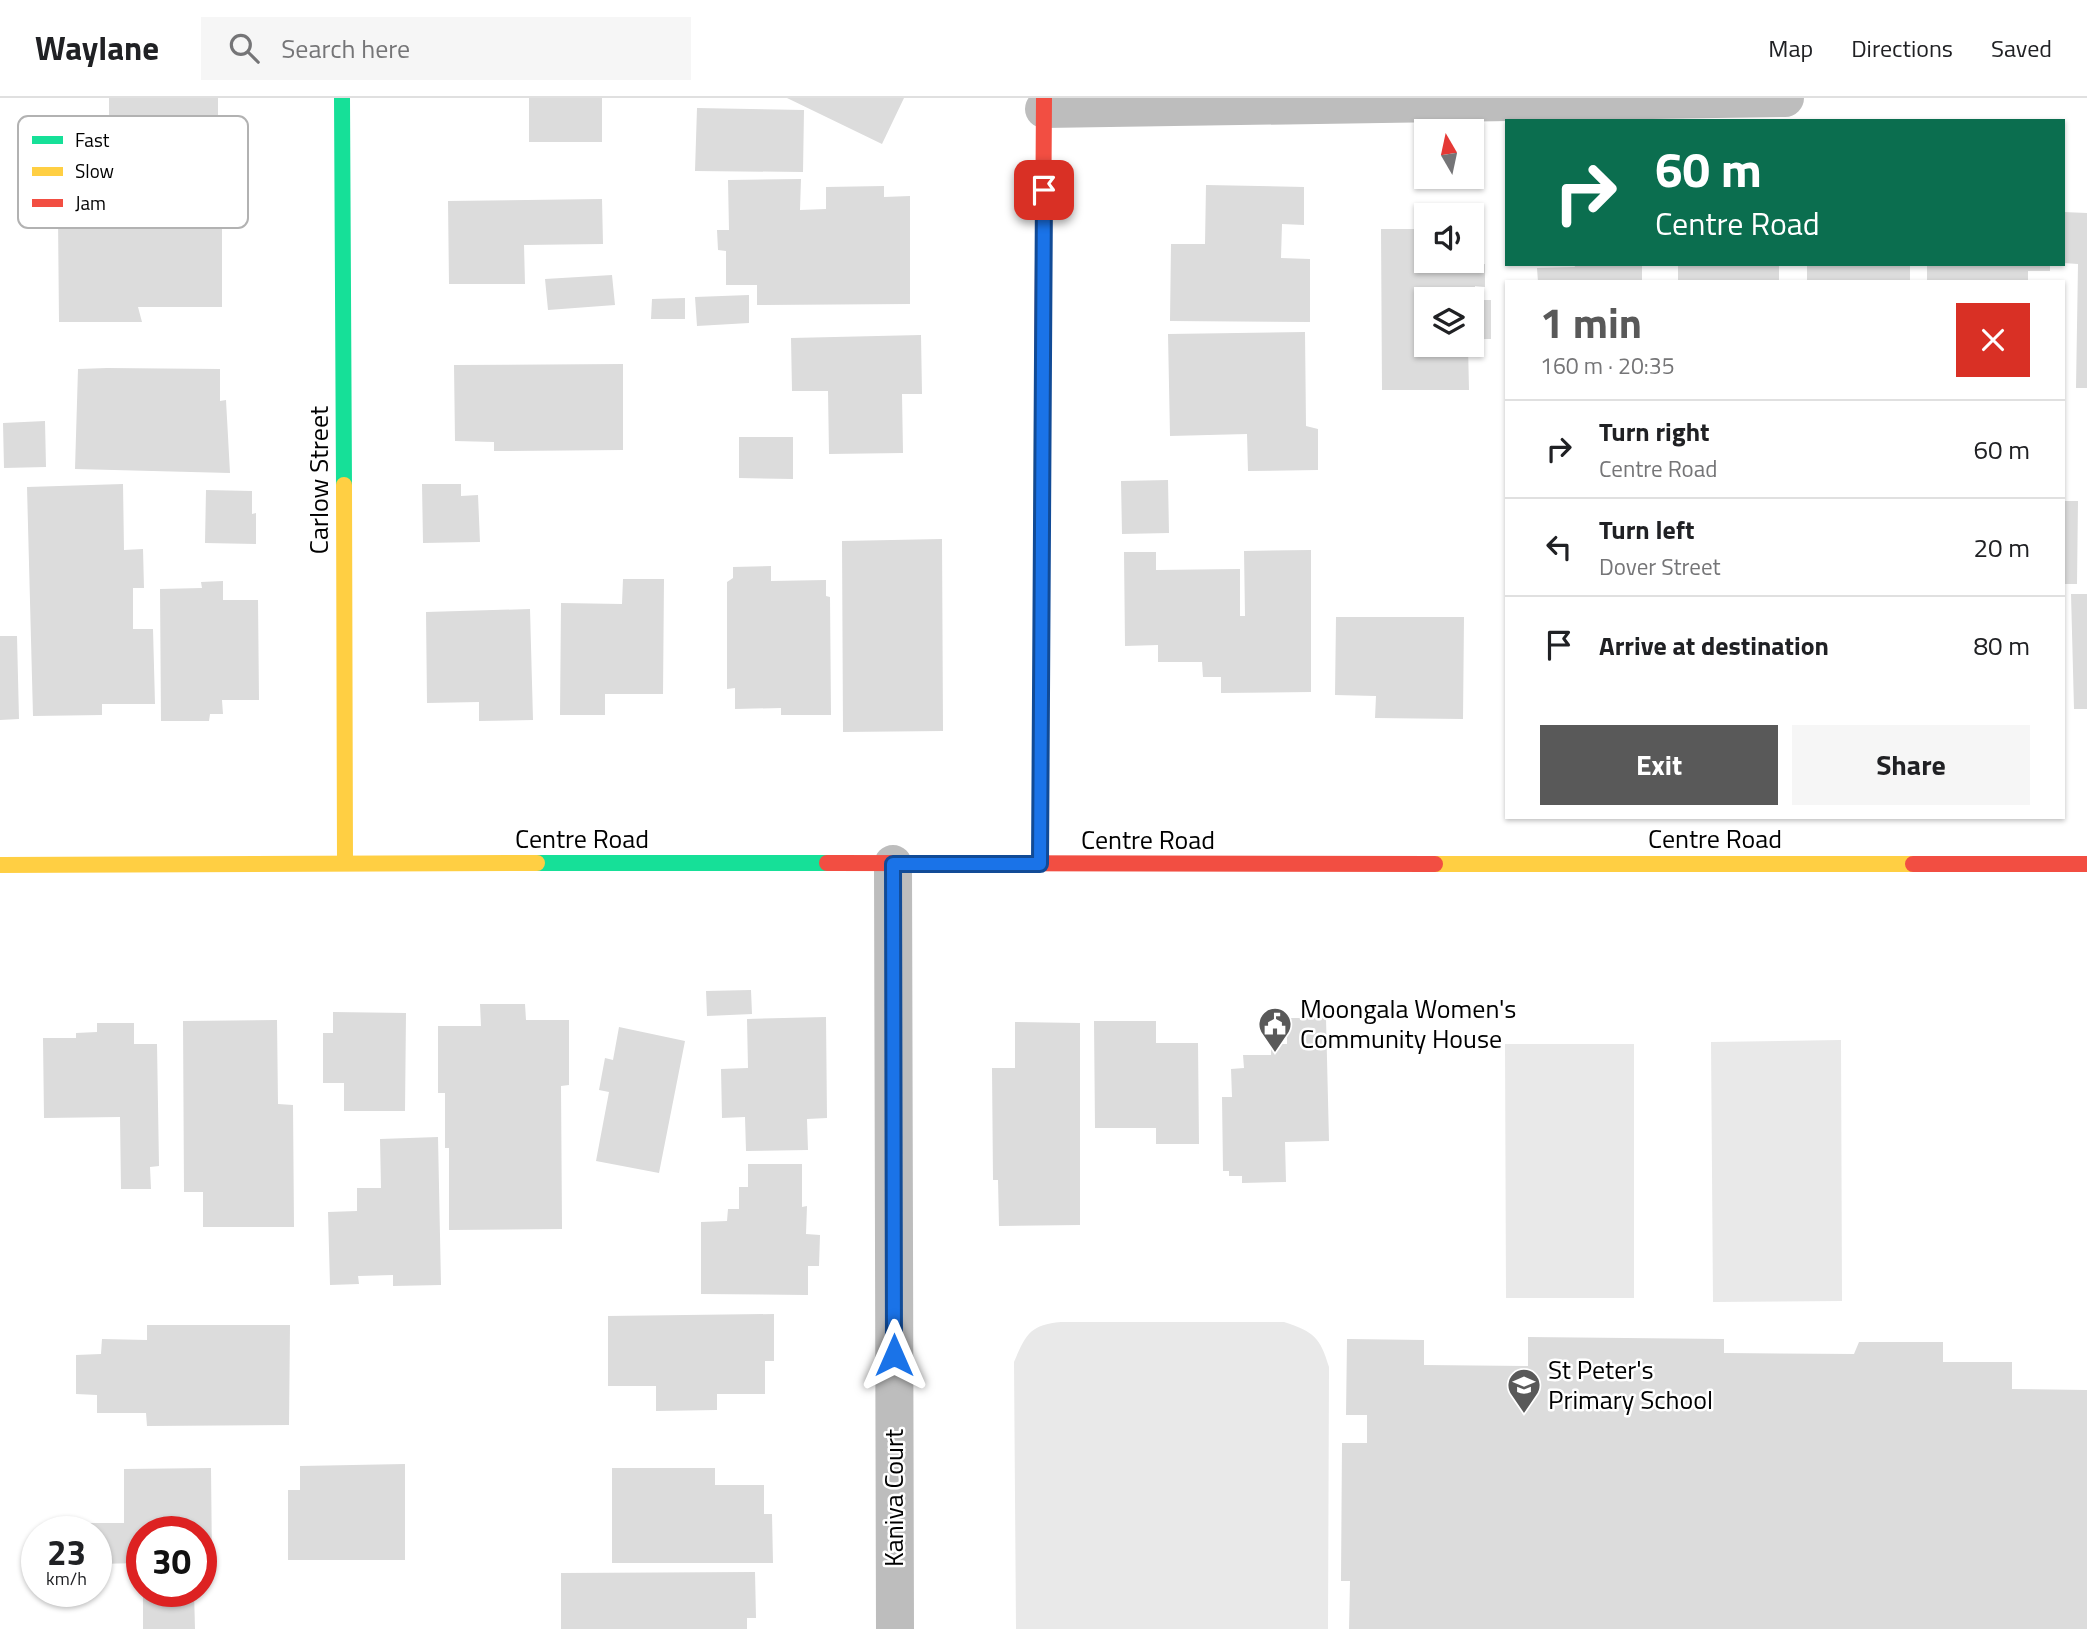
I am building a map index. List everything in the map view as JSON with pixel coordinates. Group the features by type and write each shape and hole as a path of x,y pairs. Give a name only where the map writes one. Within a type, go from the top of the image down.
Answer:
{"main road":[{"name":"Carlow Street","path":"342,98 345,863"},
{"path":"1040,864 1044,103"},
{"name":"Centre Road","path":"0,865 2087,864"}],"street":[{"path":"1044,103 1785,98"},
{"name":"Kaniva Court","path":"893,864 894,1629"}],"shaded area":[{"path":"1841,1040 1842,1301 1713,1302 1711,1042"},
{"path":"1505,1044 1634,1044 1634,1298 1506,1298"},
{"path":"1061,1322 1284,1322 1309,1333 1319,1342 1329,1367 1328,1629 1016,1629 1014,1362 1030,1333 1042,1326"}],"building":[{"path":"109,98 218,98 218,116 109,116"},
{"path":"529,98 602,98 602,142 529,142"},
{"path":"787,98 904,98 882,144"},
{"path":"697,108 804,110 803,172 695,171"},
{"path":"801,179 800,210 826,209 826,187 884,186 884,197 910,196 910,304 757,305 757,285 726,285 726,251 718,250 717,230 729,230 728,180"},
{"path":"1206,185 1304,187 1304,225 1282,224 1281,258 1310,259 1310,322 1170,321 1171,244 1205,244"},
{"path":"602,199 603,244 524,245 525,284 449,284 448,201"},
{"path":"2065,212 2087,213 2087,388 2076,388 2078,264 2065,263"},
{"path":"58,228 222,228 222,307 138,307 142,322 59,322"},
{"path":"1381,229 1414,229 1414,273 1484,273 1485,264 1485,287 1414,287 1414,357 1468,357 1469,390 1382,390"},
{"path":"1642,266 1642,280 1538,280 1537,268"},
{"path":"1678,266 1779,266 1779,280 1678,280"},
{"path":"1807,266 1910,266 1910,280 1807,280"},
{"path":"1927,266 2050,266 2050,271 2028,271 2028,280 1927,280"},
{"path":"612,275 615,305 548,310 545,279"},
{"path":"749,295 749,323 697,326 695,297"},
{"path":"685,298 685,319 651,319 652,299"},
{"path":"1484,300 1491,300 1491,339 1484,339"},
{"path":"1305,332 1306,426 1318,429 1318,470 1248,471 1247,434 1170,436 1168,334"},
{"path":"921,335 922,394 902,394 903,453 829,454 828,391 792,391 791,338"},
{"path":"623,364 623,450 494,451 494,442 455,441 454,365"},
{"path":"78,369 220,369 220,401 226,400 230,473 75,469"},
{"path":"45,421 46,467 4,468 3,423"},
{"path":"739,437 793,437 793,479 739,478"},
{"path":"1168,480 1169,533 1122,534 1121,481"},
{"path":"123,484 124,550 143,549 144,588 133,588 133,629 153,629 155,704 102,704 102,715 33,716 27,487"},
{"path":"422,484 461,484 461,496 478,495 480,542 423,543"},
{"path":"206,490 252,491 252,514 256,513 256,544 205,543"},
{"path":"2065,501 2078,501 2077,584 2065,584"},
{"path":"942,539 943,731 843,732 842,541"},
{"path":"1311,550 1311,692 1221,693 1221,677 1203,677 1202,662 1158,662 1158,645 1125,646 1124,552 1156,552 1156,570 1240,569 1240,616 1245,616 1244,551"},
{"path":"771,566 771,581 826,580 826,596 830,597 831,715 781,715 781,708 735,709 735,688 727,689 727,582 733,578 733,567"},
{"path":"623,579 664,579 663,694 605,694 605,715 560,715 561,603 622,604"},
{"path":"223,581 223,600 258,600 259,700 222,700 223,714 210,714 209,721 161,721 160,589 202,588 201,582"},
{"path":"2071,594 2087,594 2087,709 2074,709"},
{"path":"530,609 533,720 479,721 479,702 427,703 426,612"},
{"path":"1336,617 1464,617 1463,719 1375,718 1376,696 1335,695"},
{"path":"0,636 17,636 19,719 0,720"},
{"path":"751,990 752,1014 707,1016 706,991"},
{"path":"480,1004 525,1004 526,1020 569,1020 569,1085 561,1086 562,1229 449,1230 449,1148 445,1148 445,1093 438,1093 438,1026 481,1026"},
{"path":"333,1012 406,1013 405,1111 344,1111 344,1083 323,1083 323,1033 333,1033"},
{"path":"826,1017 827,1118 807,1119 808,1150 746,1151 745,1117 722,1118 721,1069 748,1068 747,1019"},
{"path":"1287,1018 1326,1018 1329,1141 1285,1142 1286,1182 1242,1183 1242,1176 1229,1176 1229,1171 1223,1171 1222,1097 1232,1097 1231,1069 1244,1068 1243,1055 1271,1055 1271,1044 1287,1044"},
{"path":"277,1020 278,1104 293,1105 294,1227 203,1227 203,1192 184,1192 183,1021"},
{"path":"1094,1021 1156,1021 1156,1043 1198,1043 1199,1144 1156,1144 1156,1128 1095,1128"},
{"path":"1015,1022 1080,1023 1080,1225 999,1226 998,1180 993,1180 992,1068 1015,1068"},
{"path":"97,1023 134,1023 134,1044 157,1044 159,1166 150,1167 151,1189 121,1189 120,1117 44,1118 43,1038 76,1038 76,1033 97,1032"},
{"path":"619,1027 685,1041 659,1173 596,1161 609,1092 599,1090 605,1058 613,1060"},
{"path":"438,1137 441,1285 393,1286 393,1275 358,1276 359,1284 330,1285 328,1212 357,1211 357,1188 381,1188 380,1139"},
{"path":"748,1164 802,1164 802,1207 807,1206 806,1234 820,1235 819,1266 808,1266 808,1295 701,1294 701,1222 727,1221 728,1209 739,1209 739,1187 748,1187"},
{"path":"774,1314 774,1361 765,1361 765,1394 717,1394 717,1410 656,1411 656,1386 608,1386 608,1316"},
{"path":"147,1325 290,1325 289,1425 147,1426 146,1413 97,1413 97,1395 76,1394 76,1355 101,1354 102,1339 147,1340"},
{"path":"1528,1337 1724,1339 1724,1353 1854,1354 1859,1342 1943,1342 1943,1362 2012,1362 2012,1389 2087,1390 2087,1629 1349,1629 1350,1581 1341,1581 1342,1443 1367,1443 1367,1415 1346,1415 1347,1339 1424,1340 1424,1365 1528,1366"},
{"path":"405,1464 405,1560 288,1560 288,1490 300,1490 300,1466"},
{"path":"211,1468 212,1516 126,1516 126,1563 112,1564 112,1523 124,1523 124,1469"},
{"path":"612,1468 715,1468 715,1485 764,1485 764,1514 772,1514 773,1563 612,1563"},
{"path":"755,1572 756,1618 747,1618 747,1629 561,1629 561,1573"},
{"path":"143,1607 194,1607 195,1629 143,1629"}],"traffic: fast":[{"path":"342,98 344,485"},
{"path":"537,863 827,863"}],"traffic: slow":[{"path":"1040,864 1042,417"},
{"path":"344,485 345,863"},
{"path":"0,865 537,863"},
{"path":"1435,864 1913,864"}],"traffic: jam":[{"path":"1042,417 1044,98"},
{"path":"827,863 1435,864"},
{"path":"1913,864 2087,864"}],"place":[{"name":"Moongala Women's Community House","path":"1275,1054"},
{"name":"St Peter's Primary School","path":"1524,1415"}],"route":[{"path":"894,1355 893,864 1040,864 1044,190"}]}
